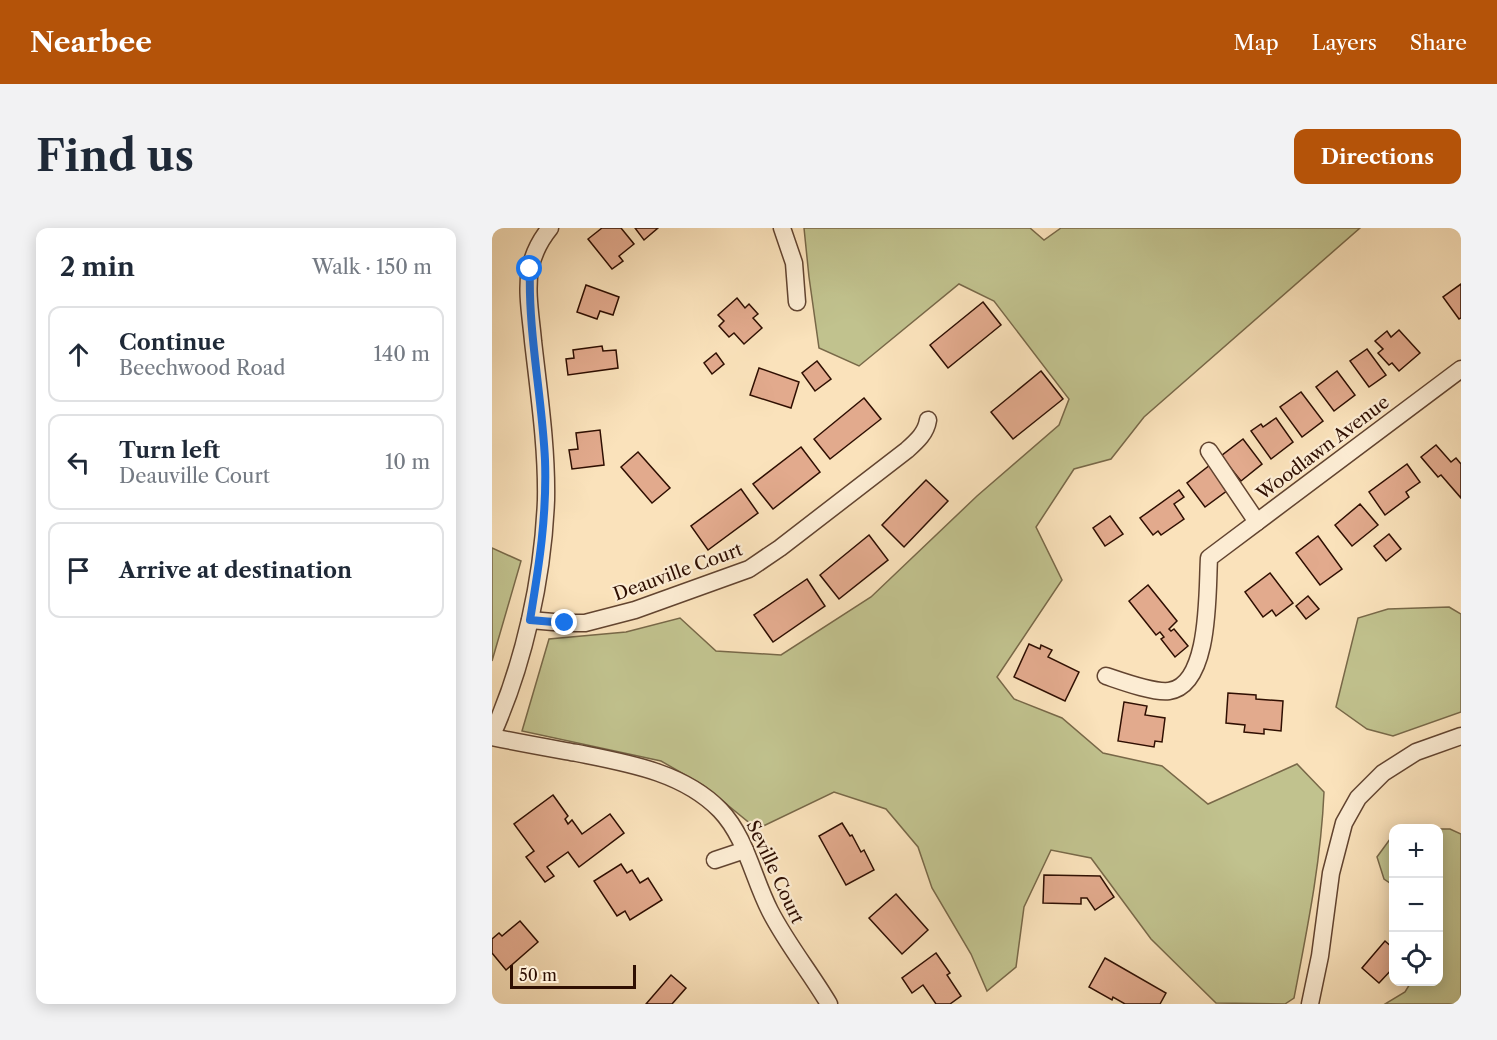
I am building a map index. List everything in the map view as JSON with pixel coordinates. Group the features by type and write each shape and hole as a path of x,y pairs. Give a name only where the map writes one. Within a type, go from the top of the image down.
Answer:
{"street":[{"path":"492,736 509,693 530,620 543,541 546,500 545,459 529,299 530,269 541,241 550,228"},
{"path":"782,228 794,263 797,302"},
{"name":"Woodlawn Avenue","path":"1106,676 1142,687 1169,691 1185,683 1198,664 1206,620 1209,558 1461,369"},
{"name":"Deauville Court","path":"530,620 585,623 635,610 749,569 780,548 907,450 927,428 928,420"},
{"path":"1209,451 1257,522"},
{"name":"Seville Court","path":"492,736 647,768 673,778 705,797 732,825 745,850 759,889 782,935 829,1004"},
{"path":"1310,1004 1320,956 1331,873 1344,823 1358,798 1383,773 1416,752 1461,736"},
{"path":"715,860 745,850"}],"green space":[{"path":"804,228 1030,228 1044,240 1061,228 1360,228 1144,417 1111,459 1074,469 1036,527 1062,580 997,677 1014,699 1062,718 1103,753 1162,766 1208,804 1297,764 1324,792 1317,870 1304,947 1294,998 1285,1004 1216,1003 1151,939 1091,858 1051,850 1024,907 1016,967 987,991 971,954 932,888 918,847 886,809 834,792 757,829 703,785 661,761 522,731 549,639 626,632 680,618 716,651 781,655 871,597 977,496 1059,425 1069,399 994,301 959,284 859,366 819,348"},
{"path":"492,548 521,561 492,661"},
{"path":"1449,607 1461,614 1461,712 1393,736 1367,729 1336,707 1358,618 1388,609"},
{"path":"1443,829 1450,829 1461,834 1461,1004 1385,1004 1405,992 1409,986 1443,986"},
{"path":"1389,840 1389,882 1384,879 1377,857"}],"building":[{"path":"602,228 621,228 634,244 619,256 623,261 612,269 588,239"},
{"path":"635,228 658,228 644,240"},
{"path":"1461,284 1461,318 1459,319 1443,297"},
{"path":"586,285 619,297 613,315 600,311 597,319 577,312"},
{"path":"737,298 745,308 749,304 758,314 753,318 762,328 744,344 734,333 729,337 719,326 724,321 718,315"},
{"path":"983,302 1001,325 948,368 930,345"},
{"path":"1399,330 1420,353 1399,371 1392,363 1389,365 1378,353 1383,349 1375,341 1387,331 1391,337"},
{"path":"602,346 603,351 616,350 618,368 568,375 566,359 574,358 573,350"},
{"path":"1367,349 1386,375 1369,387 1350,361"},
{"path":"716,353 724,364 712,374 704,363"},
{"path":"817,361 831,379 815,391 802,373"},
{"path":"759,368 799,382 791,408 750,395"},
{"path":"1041,371 1063,399 1013,439 991,412"},
{"path":"1337,371 1355,395 1334,411 1316,387"},
{"path":"1301,392 1323,421 1302,437 1280,407"},
{"path":"864,398 881,419 830,459 814,439"},
{"path":"1276,418 1293,442 1271,459 1251,431 1261,424 1263,427"},
{"path":"600,430 604,465 572,469 569,450 578,449 576,433"},
{"path":"1243,439 1262,464 1241,481 1221,456"},
{"path":"1436,445 1451,462 1456,458 1461,464 1461,498 1421,457"},
{"path":"801,447 820,472 773,509 753,484"},
{"path":"638,452 670,488 652,503 621,467"},
{"path":"1407,464 1420,482 1406,492 1409,497 1385,515 1369,492"},
{"path":"1210,465 1228,490 1205,507 1187,483"},
{"path":"926,480 948,501 904,547 882,525"},
{"path":"741,489 758,513 708,550 691,526"},
{"path":"1179,490 1184,497 1174,504 1184,519 1161,535 1158,531 1153,535 1140,518"},
{"path":"1360,504 1378,525 1352,546 1335,525"},
{"path":"1110,516 1123,534 1105,546 1093,528"},
{"path":"1389,534 1401,549 1386,561 1374,546"},
{"path":"869,535 888,560 839,599 820,575"},
{"path":"1318,536 1342,569 1320,585 1296,553"},
{"path":"1270,573 1293,603 1276,616 1272,610 1263,617 1245,592"},
{"path":"807,579 825,606 773,642 754,615"},
{"path":"1148,585 1177,621 1169,629 1171,631 1174,629 1188,646 1175,657 1161,639 1164,637 1160,632 1156,635 1129,601"},
{"path":"1308,596 1319,609 1306,619 1296,606"},
{"path":"1029,644 1040,649 1041,645 1052,650 1048,657 1079,672 1065,701 1014,677"},
{"path":"1228,693 1256,695 1256,699 1283,701 1281,731 1264,729 1264,734 1244,732 1245,725 1226,723"},
{"path":"1124,702 1147,706 1145,715 1165,718 1162,742 1155,741 1154,747 1118,741"},
{"path":"553,795 568,816 565,819 568,824 572,820 582,834 610,814 624,833 579,867 568,852 547,867 554,876 545,882 526,857 534,851 514,824"},
{"path":"842,823 861,852 864,850 874,870 846,885 819,836"},
{"path":"621,864 627,873 632,870 640,883 648,878 662,900 630,920 625,911 617,916 594,881"},
{"path":"1044,875 1100,876 1114,897 1095,910 1087,898 1081,898 1081,904 1043,903"},
{"path":"896,894 928,930 902,954 869,918"},
{"path":"520,921 538,942 506,970 492,953 492,939 499,933 502,936"},
{"path":"1385,941 1389,945 1389,972 1379,983 1362,968"},
{"path":"936,953 950,973 947,975 961,996 950,1004 936,1004 923,985 912,993 902,978"},
{"path":"1105,958 1166,993 1160,1004 1125,1004 1113,997 1112,1000 1089,987"},
{"path":"671,975 686,988 672,1004 646,1004"}],"route":[{"path":"530,269 529,299 545,459 546,500 543,541 530,620 565,623"}]}
